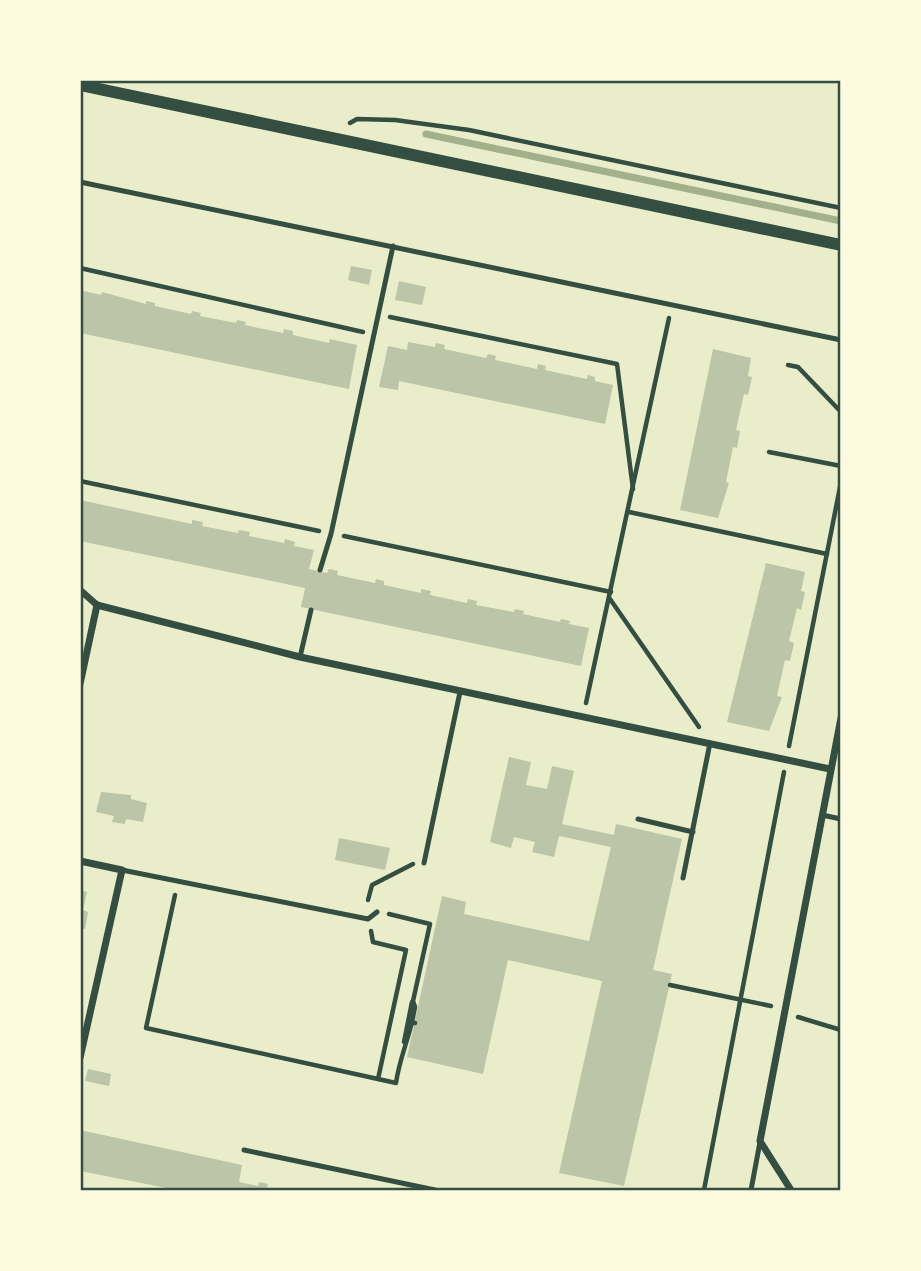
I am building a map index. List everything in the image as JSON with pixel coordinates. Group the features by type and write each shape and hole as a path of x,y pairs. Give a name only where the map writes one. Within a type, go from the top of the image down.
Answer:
{"street":[{"path":"80,86 841,245"},
{"path":"80,590 97,605 300,657 830,769"},
{"path":"80,684 97,605"},
{"path":"791,1191 760,1140 841,718"},
{"path":"80,861 122,870 80,1059"}],"lane":[{"path":"80,182 841,340"},
{"path":"320,570 331,534 393,246"},
{"path":"300,657 311,610"},
{"path":"424,863 460,692"},
{"path":"683,878 710,743"},
{"path":"821,815 841,819"},
{"path":"638,819 693,832"},
{"path":"122,870 366,918 377,912"},
{"path":"751,1191 760,1140"},
{"path":"244,1150 435,1191"}],"path":[{"path":"350,123 357,119 394,120 469,130 841,208"},
{"path":"80,268 374,335"},
{"path":"582,718 629,512 671,305"},
{"path":"378,315 617,364 633,493"},
{"path":"788,365 798,367 841,412"},
{"path":"769,452 841,466"},
{"path":"704,1191 841,482"},
{"path":"629,512 827,554"},
{"path":"609,599 710,743"},
{"path":"378,1079 406,950 373,942 366,918 372,885 416,862 424,863"},
{"path":"178,881 146,1028 396,1083 430,924 394,916"},
{"path":"670,985 776,1007"},
{"path":"403,1044 408,1039 413,1022 413,1002"},
{"path":"796,1016 841,1030"}],"building":[{"path":"351,266 372,270 369,285 348,280"},
{"path":"399,281 426,287 422,305 395,300"},
{"path":"80,290 101,295 102,292 146,304 146,301 155,303 155,306 191,314 192,311 201,313 200,316 236,323 237,320 246,322 245,325 283,333 284,329 293,331 293,335 329,343 330,339 357,345 349,389 80,333"},
{"path":"408,342 435,347 436,343 445,345 444,349 486,358 488,354 496,356 495,360 537,369 538,364 546,366 545,370 587,379 588,375 595,377 595,381 613,385 605,424 399,381 398,390 379,387 388,346 407,350"},
{"path":"713,349 751,358 748,376 752,377 748,395 744,394 736,430 740,431 737,448 733,447 726,482 729,483 718,518 680,510"},
{"path":"80,500 192,524 192,520 203,522 202,526 238,533 239,530 250,532 249,536 284,543 285,539 295,542 294,546 314,550 309,569 327,573 329,569 338,571 337,575 375,583 376,579 384,581 384,585 421,593 421,589 431,591 430,595 467,603 468,599 477,601 476,605 514,612 515,609 524,611 523,614 560,622 561,619 570,621 569,624 589,628 581,666 301,607 305,588 80,541"},
{"path":"766,563 805,572 801,610 797,608 789,641 794,643 790,661 785,660 777,696 782,697 769,731 727,722"},
{"path":"509,757 531,762 526,785 547,789 552,766 574,771 562,824 614,835 616,824 682,839 653,970 672,974 624,1186 559,1173 602,981 508,960 483,1074 407,1057 442,896 466,902 464,914 589,941 611,847 559,836 554,857 532,852 535,842 514,837 511,848 490,842"},
{"path":"101,792 131,795 131,799 147,803 143,822 126,819 125,824 112,822 114,816 96,812"},
{"path":"339,838 390,848 385,870 335,860"},
{"path":"80,890 87,892 83,910 88,912 85,929 80,928"},
{"path":"88,1069 111,1074 109,1086 85,1081"},
{"path":"80,1130 242,1165 239,1182 258,1186 259,1182 268,1184 267,1188 273,1190 177,1190 80,1171"}],"waterway":[{"path":"426,134 841,221"}]}
